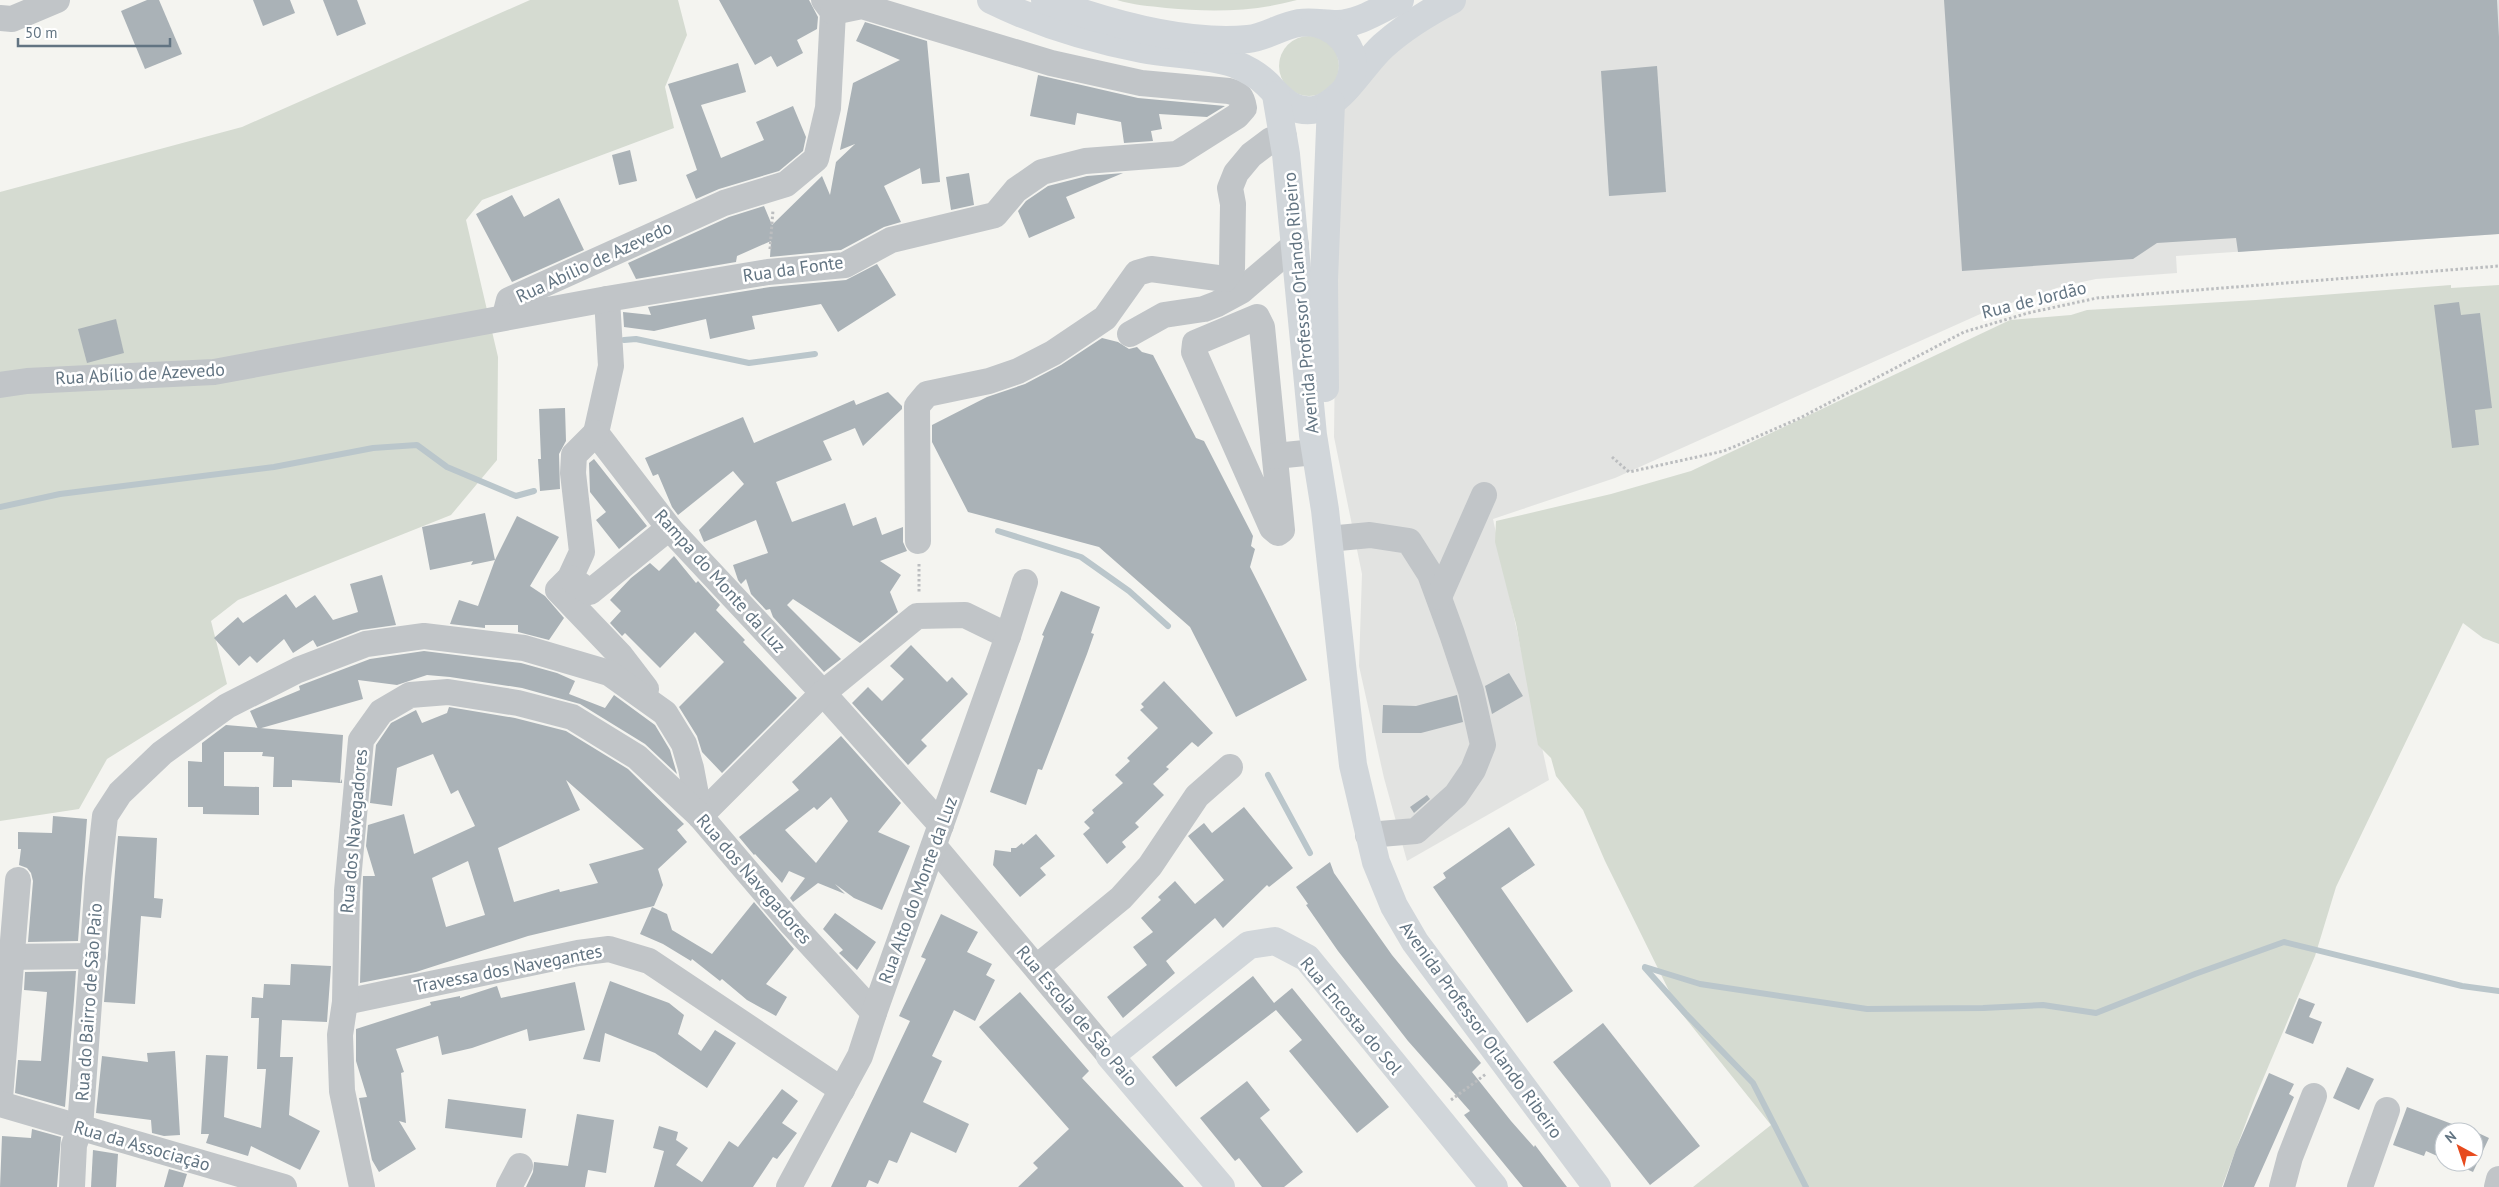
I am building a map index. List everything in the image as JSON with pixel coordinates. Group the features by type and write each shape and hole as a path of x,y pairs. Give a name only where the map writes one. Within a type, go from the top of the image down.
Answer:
{"main road":[{"path":"991,0 1048,24 1108,41 1142,49 1211,58 1234,64 1256,74 1288,105 1302,110 1317,109 1338,97 1371,57 1393,38 1452,0"},
{"path":"1045,0 1132,26 1204,38 1250,38 1302,22 1336,24 1350,22 1400,0"},
{"path":"1272,90 1264,68 1266,53 1272,40 1302,22 1336,30 1345,40 1351,53 1353,67 1350,81 1338,97"},
{"name":"Avenida Professor Orlando Ribeiro","path":"1272,90 1284,137 1315,452 1325,510 1353,765 1368,835 1384,885 1404,925 1430,964 1502,1062 1597,1187"},
{"name":"Avenida Professor Orlando Ribeiro","path":"1325,510 1324,280 1338,97"},
{"name":"Rua Encosta do Sol","path":"1110,1056 1249,945 1275,941 1307,958 1494,1187"},
{"name":"Rua Escola de São Paio","path":"1110,1056 1221,1187"}],"street":[{"path":"0,18 12,18 57,0"},
{"name":"Rua da Fonte","path":"505,316 768,272 845,265 891,240 995,215 1016,190 1042,172 1085,161 1177,154 1237,116 1244,108 1243,100 1238,94 1229,91 1142,83 1051,63 862,6 829,6"},
{"name":"Rua Abílio de Azevedo","path":"0,385 27,381 214,372 505,316 509,300 724,203 786,184 816,159 828,108 829,6"},
{"path":"918,542 917,406 920,400 927,394 989,381 1018,371 1052,353 1105,318 1137,273 1151,269 1225,279 1232,269 1233,204 1230,188 1236,173 1251,155 1271,140 1284,137"},
{"path":"1130,334 1164,316 1204,309 1217,304 1244,288 1296,244"},
{"path":"1244,288 1258,318 1262,327 1282,530 1278,533 1272,528 1194,352 1195,343 1258,318"},
{"path":"607,299 611,366 596,433 574,455 573,473 582,552 570,578 558,590 620,655 666,713 684,744 691,768 700,816"},
{"name":"Rampa do Monte da Luz","path":"596,433 669,528 823,693 938,836"},
{"path":"1246,469 1315,452"},
{"path":"1438,597 1484,495"},
{"path":"570,578 590,592 669,528"},
{"path":"1328,538 1370,535 1409,541 1430,574 1471,691 1482,745 1473,770 1456,795 1416,831 1368,835"},
{"name":"Rua Alto do Monte da Luz","path":"789,1187 860,1056 1008,636 1025,582"},
{"path":"700,816 823,693 920,616 965,616 1008,636"},
{"name":"Rua do Bairro de São Paio","path":"72,1187 74,1145 80,1128 105,816 120,793 162,753 227,706 298,670 366,644 424,636 524,648 609,672 666,713"},
{"name":"Rua dos Navegadores","path":"362,1187 342,1091 340,1035 345,1002 347,891 361,740 381,712 410,695 448,692 518,703 572,717 637,757 700,816 792,924 874,1013"},
{"path":"1037,967 1121,898 1150,866 1182,814 1197,796 1230,767"},
{"name":"Rua Escola de São Paio","path":"938,836 1037,967 1110,1056"},
{"path":"0,1098 6,957 18,880"},
{"name":"Travessa dos Navegantes","path":"345,1002 578,953 609,949 649,961 842,1090"},
{"path":"6,957 93,956"},
{"path":"2282,1187 2290,1157 2314,1096"},
{"name":"Rua da Associação","path":"0,1104 284,1187"},
{"path":"2360,1187 2387,1110"},
{"path":"2496,1187 2499,1179"}],"path":[{"path":"768,272 775,187"},
{"name":"Rua de Jordão","path":"1612,458 1629,472 1724,451 1800,418 1964,332 2028,313 2097,298 2499,266"},
{"path":"918,542 920,616"},
{"path":"1433,1114 1502,1062"}],"shaded area":[{"path":"530,0 678,0 687,35 665,87 674,128 482,200 466,220 498,357 497,460 451,515 238,600 211,621 227,684 107,759 79,809 0,821 0,192 242,127"},
{"path":"1117,0 1297,0 1248,9 1199,10 1166,8"},
{"path":"1464,0 2499,0 2499,234 2176,256 2177,273 2096,279 2063,286 1987,311 1615,478 1493,519 1549,780 1407,861 1384,778 1359,666 1362,574 1334,437 1338,109 1376,61"},
{"path":"1303,36 1315,36 1326,41 1334,49 1339,60 1337,78 1326,91 1315,96 1303,96 1292,91 1284,83 1279,72 1279,60 1284,49 1292,41"},
{"path":"2451,285 2451,288 2499,285 2499,644 2483,638 2463,623 2336,887 2315,956 2255,1098 2222,1187 1693,1187 1771,1125 1678,1009 1605,861 1583,810 1556,776 1551,758 1538,745 1516,624 1495,542 1496,521 1611,494 1691,471 2010,320 2071,315 2087,310 2256,300"}],"building":[{"path":"147,0 159,0 182,54 145,69 121,11"},
{"path":"253,0 290,0 295,13 263,26"},
{"path":"323,0 357,0 366,24 337,36"},
{"path":"719,0 809,0 818,17 817,29 797,40 803,53 777,67 771,56 755,65"},
{"path":"1944,0 2497,0 2499,37 2499,234 2238,252 2236,238 2157,243 2133,259 1962,271"},
{"path":"865,22 927,41 940,182 922,184 920,168 884,186 901,222 884,227 841,250 770,257 771,241 737,256 736,262 636,279 628,263 729,217 764,206 772,225 822,176 830,195 836,162 855,144 840,150 853,83 900,60 856,41"},
{"path":"738,63 746,92 701,105 721,158 764,140 756,122 793,106 806,137 803,151 779,171 719,189 696,199 686,175 697,170 668,84"},
{"path":"1657,66 1666,192 1609,196 1601,71"},
{"path":"1038,75 1138,98 1225,106 1207,117 1159,114 1162,129 1151,131 1153,141 1124,143 1121,122 1077,113 1075,125 1030,116"},
{"path":"630,150 637,181 619,185 612,155"},
{"path":"969,173 974,205 951,210 946,177"},
{"path":"1123,173 1066,197 1075,218 1029,238 1018,211 1026,201 1048,186 1087,176"},
{"path":"512,195 524,217 559,198 584,250 512,282 476,214"},
{"path":"877,264 896,295 838,332 821,304 752,316 755,329 710,339 706,319 654,331 624,327 623,312 651,315 648,307 770,287 846,280"},
{"path":"2459,302 2461,315 2480,313 2492,408 2475,410 2479,445 2452,448 2434,305"},
{"path":"116,319 124,353 87,363 78,329"},
{"path":"1102,338 1118,342 1129,349 1137,347 1142,352 1153,355 1196,438 1204,441 1253,536 1251,546 1255,549 1250,567 1307,680 1236,717 1190,627 1099,547 968,512 932,442 932,425 987,397 1025,384 1061,365"},
{"path":"888,392 902,406 902,409 863,446 855,428 823,441 832,460 776,482 792,522 845,503 853,526 876,517 882,535 903,527 903,542 907,551 880,561 901,575 890,592 898,612 860,643 793,599 787,605 841,659 824,672 773,617 770,609 766,610 751,594 746,579 741,584 738,580 733,565 768,553 756,520 704,542 699,530 744,484 733,471 678,515 672,507 658,474 653,476 645,458 743,417 754,443 854,400 856,405"},
{"path":"565,408 566,441 559,454 560,489 540,491 538,459 541,459 539,409"},
{"path":"594,459 647,526 619,549 596,520 606,512 590,492 589,463"},
{"path":"485,513 495,560 471,565 473,561 430,570 422,527"},
{"path":"517,516 559,537 530,586 545,596 564,618 549,640 518,632 518,625 485,625 485,628 450,624 459,600 478,606 495,560"},
{"path":"674,556 696,583 698,581 720,605 716,610 745,640 743,642 797,698 722,773 702,752 697,736 679,707 724,662 695,632 660,668 625,633 622,636 610,623 621,611 610,600 631,578 650,563 659,571"},
{"path":"382,575 396,625 361,630 317,647 313,640 293,653 284,639 257,663 250,656 239,666 214,638 238,617 243,623 286,594 296,608 315,595 333,620 358,612 350,584"},
{"path":"1061,591 1100,607 1091,633 1094,634 1087,654 1042,770 1038,769 1026,805 990,792 1044,636 1042,635"},
{"path":"911,645 947,682 952,677 968,694 921,740 927,746 908,765 852,703 868,687 882,701 904,679 890,666"},
{"path":"424,651 521,663 557,673 575,681 569,694 605,708 614,695 655,725 670,750 677,774 645,744 580,704 522,688 450,677 427,675 397,685 358,680 363,699 258,729 250,711 300,690 299,686 370,659"},
{"path":"1509,673 1523,696 1492,714 1485,686"},
{"path":"1164,681 1213,733 1198,747 1192,742 1166,767 1169,769 1153,784 1164,795 1135,823 1139,827 1122,842 1126,847 1107,864 1083,834 1090,828 1084,822 1094,813 1092,810 1123,783 1115,775 1130,761 1127,758 1158,728 1140,710 1144,707 1141,704"},
{"path":"1457,695 1463,722 1421,733 1382,733 1383,705 1416,706"},
{"path":"449,707 515,718 566,731 628,769 684,824 677,830 687,842 658,869 663,885 654,906 528,936 416,972 360,983 363,876 375,876 366,846 368,825 404,814 414,854 475,826 458,790 451,794 433,754 397,768 392,806 370,803 376,745 391,723 416,710 422,723 447,713","holes":["566,780 644,849 589,864 598,883 560,892 559,889 514,902 498,848 580,810","468,861 485,915 446,927 432,878"]},
{"path":"226,725 343,735 340,783 292,780 292,787 273,787 274,757 262,756 263,752 224,752 224,786 259,787 259,815 203,814 203,807 188,807 188,761 202,762 202,743"},
{"path":"841,736 901,803 878,832 910,846 882,910 854,898 835,884 845,894 818,883 793,902 790,898 805,878 789,871 782,883 739,837 799,790 792,782","holes":["831,797 848,821 816,863 785,830 814,807 817,810"]},
{"path":"1427,795 1430,799 1414,813 1410,807"},
{"path":"1244,807 1293,868 1269,887 1267,885 1223,928 1215,918 1166,961 1175,973 1123,1018 1107,997 1147,965 1133,947 1153,932 1141,918 1161,900 1158,897 1175,881 1195,904 1224,880 1188,836 1204,823 1212,833"},
{"path":"53,816 87,819 78,941 28,942 33,881 31,873 27,868 19,865 21,849 18,849 18,832 52,833"},
{"path":"1509,827 1535,865 1501,888 1573,991 1527,1023 1433,887 1446,878 1443,873"},
{"path":"1036,834 1055,856 1040,868 1046,875 1020,897 993,865 995,850 1011,852 1011,848 1016,848 1022,843 1023,845"},
{"path":"118,836 157,838 154,898 163,899 161,918 141,916 135,1004 104,1002"},
{"path":"1330,862 1334,873 1392,955 1481,1063 1472,1072 1511,1121 1534,1147 1535,1145 1567,1187 1523,1187 1464,1115 1470,1111 1408,1041 1338,951 1306,905 1308,904 1296,887"},
{"path":"754,902 794,949 766,984 787,997 776,1016 747,1000 722,979 720,981 692,959 691,961 663,944 640,934 652,907 667,914 672,930 712,954"},
{"path":"835,913 876,942 857,970 839,953 843,950 823,929"},
{"path":"941,914 978,932 967,952 992,964 986,975 995,980 975,1021 954,1010 932,1056 942,1061 923,1102 969,1124 956,1153 911,1132 897,1163 889,1160 878,1184 869,1180 866,1187 831,1187 910,1021 899,1016 926,959 921,957"},
{"path":"291,964 331,966 327,1022 282,1020 280,1057 293,1057 289,1115 320,1131 300,1170 251,1146 248,1156 206,1143 209,1134 201,1134 206,1055 228,1056 224,1117 261,1128 266,1069 257,1069 259,1018 251,1018 252,997 263,998 264,984 290,985"},
{"path":"76,971 65,1107 15,1093 18,1060 41,1061 47,992 24,990 25,972"},
{"path":"1253,976 1274,1003 1292,988 1389,1107 1357,1133 1289,1051 1302,1040 1276,1010 1176,1087 1152,1057"},
{"path":"610,981 669,1003 684,1015 678,1034 701,1051 715,1030 736,1043 707,1088 655,1053 605,1033 600,1062 583,1059"},
{"path":"575,982 585,1030 529,1041 527,1029 472,1048 442,1055 438,1036 396,1049 404,1072 401,1073 406,1123 399,1121 416,1149 379,1172 372,1160 359,1098 367,1097 356,1061 356,1029 431,1005 430,1002 460,996 460,998 497,986 501,998"},
{"path":"1020,992 1089,1071 1082,1078 1184,1187 1018,1187 1038,1168 1033,1163 1069,1129 979,1027"},
{"path":"2299,998 2315,1004 2309,1017 2322,1022 2313,1044 2285,1033"},
{"path":"1603,1023 1700,1146 1650,1185 1553,1062"},
{"path":"175,1051 180,1135 164,1136 152,1133 151,1120 96,1113 102,1056 148,1062 147,1053"},
{"path":"2347,1067 2374,1079 2359,1110 2333,1098"},
{"path":"2269,1073 2294,1084 2289,1094 2294,1097 2254,1187 2223,1187 2236,1149"},
{"path":"1247,1081 1270,1110 1260,1118 1303,1172 1284,1187 1262,1187 1239,1158 1235,1161 1200,1118"},
{"path":"782,1089 798,1101 782,1123 797,1133 777,1159 773,1157 753,1187 654,1187 664,1151 653,1148 659,1126 678,1132 676,1140 688,1148 676,1165 702,1182 729,1141 738,1147"},
{"path":"448,1099 526,1109 522,1138 445,1128"},
{"path":"2407,1107 2447,1122 2434,1122 2434,1155 2426,1151 2424,1156 2393,1145"},
{"path":"577,1114 614,1120 606,1173 588,1170 585,1187 526,1187 533,1172 534,1162 568,1166"},
{"path":"32,1129 61,1137 57,1187 0,1187 2,1136 31,1138"},
{"path":"2484,1136 2489,1138 2484,1149"},
{"path":"93,1150 118,1154 116,1187 91,1187"},
{"path":"169,1169 187,1174 183,1187 164,1187"}],"waterway":[{"path":"624,340 636,339 749,363 815,354"},
{"path":"0,507 60,494 274,467 373,448 417,445 447,467 516,496 534,491"},
{"path":"998,531 1081,557 1129,591 1168,626"},
{"path":"1268,775 1310,853"},
{"path":"1645,967 1700,984 1867,1009 1983,1008 2043,1005 2096,1013 2195,974 2284,942 2462,986 2499,991"},
{"path":"1645,968 1685,1013 1753,1083 1806,1187"}]}
